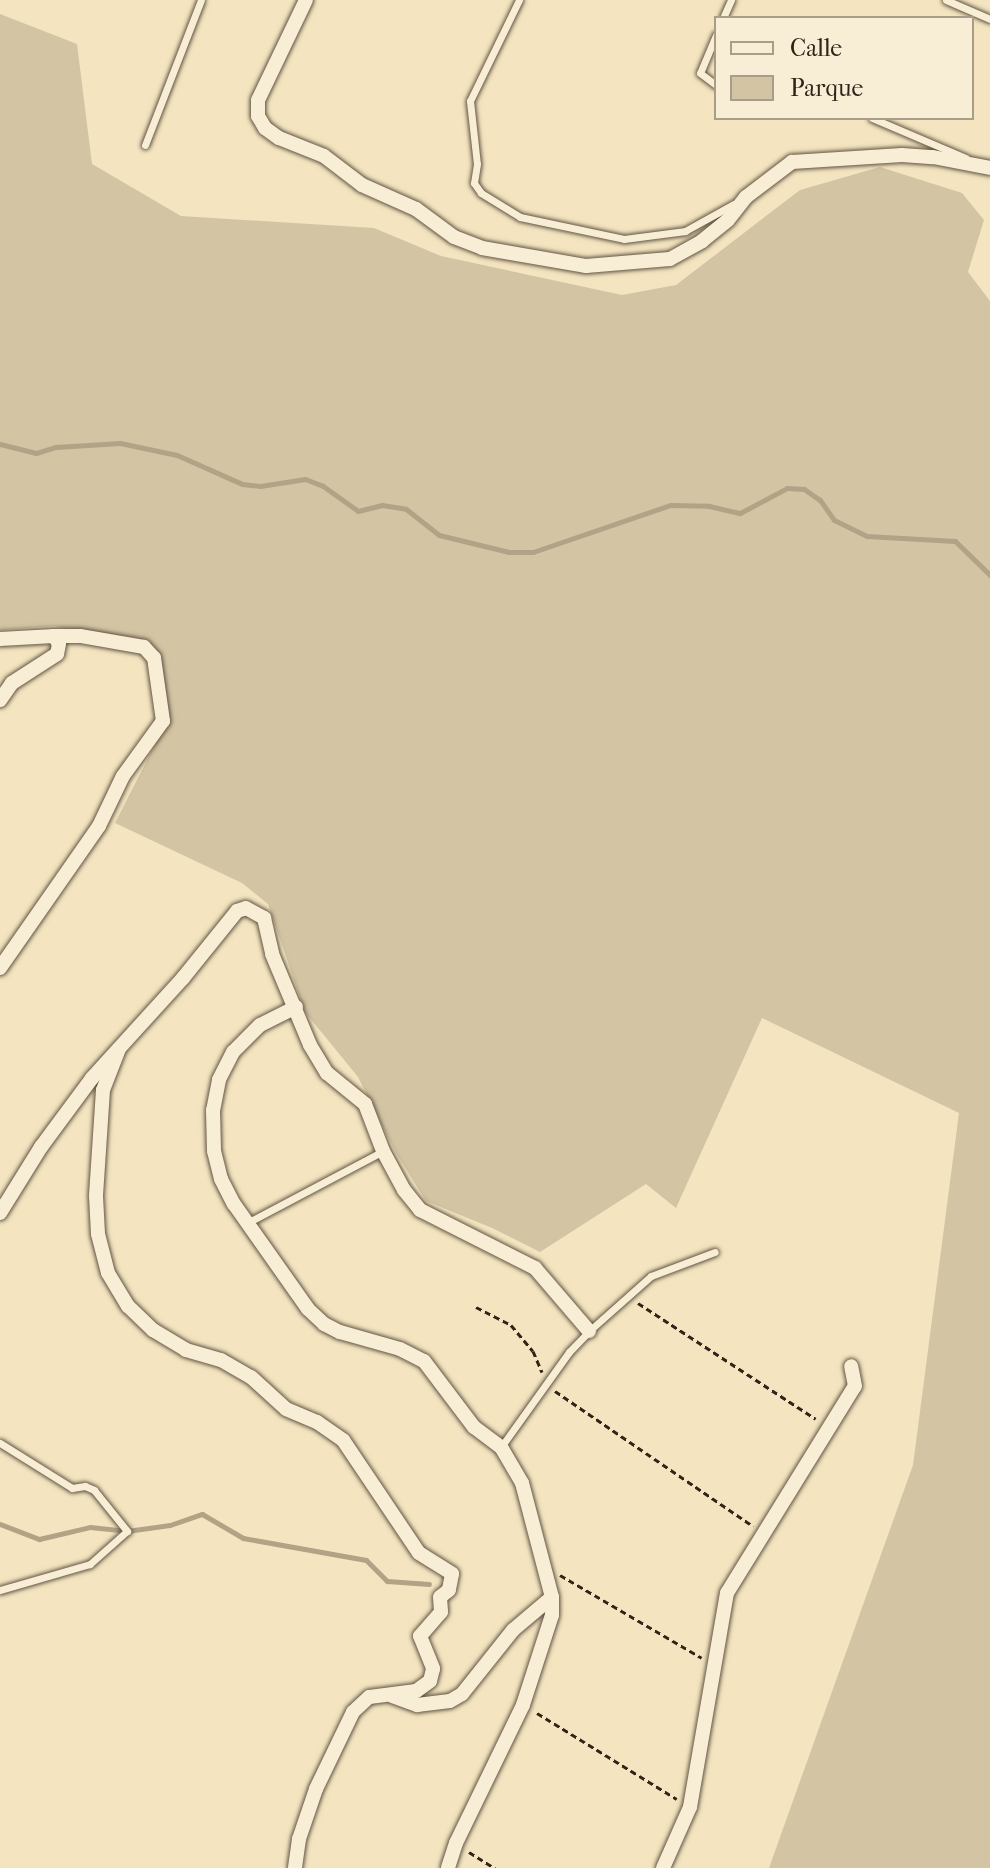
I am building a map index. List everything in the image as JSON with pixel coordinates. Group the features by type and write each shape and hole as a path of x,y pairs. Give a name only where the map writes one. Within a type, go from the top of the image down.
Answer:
{"street":[{"path":"306,0 258,100 258,116 265,128 279,138 324,156 362,185 416,209 454,237 507,254 586,266 670,259 728,220 746,197 792,162 804,159 902,155 933,157 990,168"},
{"path":"0,700 12,683 57,654 59,644 54,636"},
{"path":"0,639 80,636 144,647 154,658 163,721 123,776 99,826 0,968"},
{"path":"0,1213 41,1147 119,1049 237,911 246,908 264,918 272,954 310,1045 327,1073 365,1104 383,1151 404,1190 420,1210 535,1268 589,1331"},
{"path":"296,1007 260,1025 233,1052 219,1080 213,1110 214,1151 221,1179 247,1223 308,1309 324,1324 400,1349 424,1361 474,1427 501,1447 522,1483 552,1597 552,1615 523,1705 456,1843 448,1868"},
{"path":"119,1049 103,1090 96,1196 98,1234 108,1273 128,1306 153,1330 186,1350 221,1360 241,1372 286,1409 317,1422 343,1440 419,1553 452,1574 449,1590 440,1597 441,1612 420,1636 433,1669 430,1681 416,1691 369,1697 343,1728 299,1839 295,1868"},
{"path":"663,1868 690,1807 712,1664 727,1593 855,1386 851,1366"},
{"path":"391,1696 417,1705 450,1701 462,1694 513,1630 552,1597"}],"lane":[{"path":"145,145 201,0"},
{"path":"519,0 470,101 477,164 474,183 481,193 520,217 624,239 685,231 746,197"},
{"path":"946,0 990,19"},
{"path":"714,40 700,73 714,84"},
{"path":"877,120 990,168"},
{"path":"247,1223 383,1151"},
{"path":"501,1447 589,1331 651,1276 715,1252"},
{"path":"0,1443 72,1488 85,1486 94,1490 127,1531 90,1564 0,1590"}],"path":[{"path":"628,1297 831,1428"},
{"path":"476,1307 511,1325 533,1351 547,1385 764,1534"},
{"path":"543,1565 712,1664"},
{"path":"523,1705 690,1807"},
{"path":"456,1843 495,1868"}],"green space":[{"path":"0,14 77,44 92,164 181,216 374,228 441,256 622,295 676,285 800,190 880,167 962,193 984,220 968,272 990,301 990,1868 769,1868 913,1465 959,1113 762,1018 676,1208 646,1184 540,1252 426,1201 396,1153 358,1077 305,1012 268,904 242,883 115,823 166,723 142,646 54,626 0,630"}],"waterway":[{"path":"0,444 36,453 56,447 120,443 177,455 242,484 260,486 305,479 323,486 358,511 382,505 406,509 439,535 509,552 533,552 670,505 709,506 740,513 787,488 804,489 820,500 834,520 867,536 955,541 990,575"},
{"path":"0,1524 39,1539 90,1527 127,1531 170,1525 202,1514 243,1538 366,1560 387,1581 429,1584"}]}
